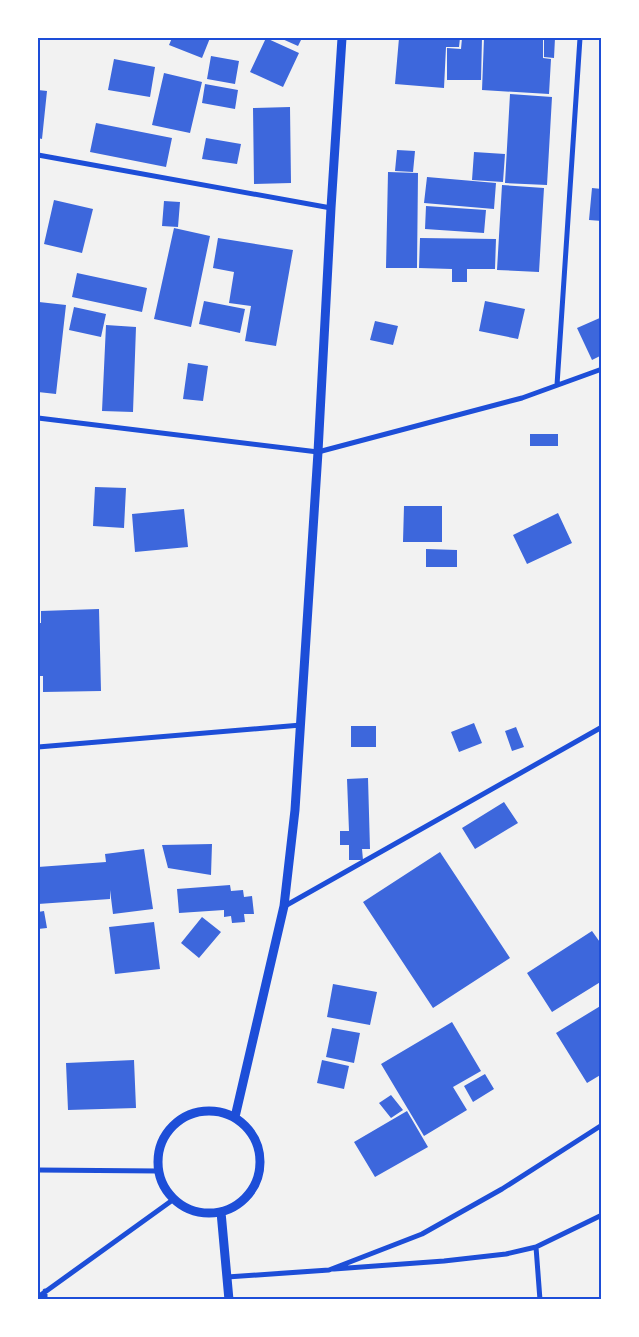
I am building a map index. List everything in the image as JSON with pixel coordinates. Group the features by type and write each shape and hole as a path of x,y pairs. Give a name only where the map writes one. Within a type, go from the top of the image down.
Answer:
{"street":[{"path":"234,1117 284,906 295,810 302,724 342,38"},
{"path":"557,385 580,38"},
{"path":"38,155 331,208"},
{"path":"38,418 318,452 522,398 602,369"},
{"path":"38,747 302,724"},
{"path":"284,906 602,728"},
{"path":"202,1111 219,1112 234,1117 248,1129 257,1144 261,1161 258,1178 250,1193 236,1205 221,1212 204,1213 188,1209 174,1200 164,1187 158,1171 158,1154 163,1138 173,1125 186,1116 202,1111"},
{"path":"329,1270 422,1234 502,1189 602,1125"},
{"path":"38,1170 158,1171"},
{"path":"38,1297 174,1200"},
{"path":"221,1212 229,1300"},
{"path":"227,1277 444,1262 506,1254 536,1247 602,1215"},
{"path":"536,1247 540,1300"},
{"path":"45,1292 45,1300"}],"building":[{"path":"172,38 210,38 202,58 169,45"},
{"path":"266,38 299,53 283,87 250,72"},
{"path":"280,38 302,38 298,46"},
{"path":"399,38 460,38 459,47 446,47 444,88 395,84"},
{"path":"462,38 482,38 481,80 447,80 447,48 461,49"},
{"path":"484,38 543,38 543,58 551,59 549,94 482,90"},
{"path":"544,38 555,38 554,58 544,57"},
{"path":"211,56 239,61 235,84 207,79"},
{"path":"114,59 155,67 150,97 108,90"},
{"path":"164,73 202,82 190,133 152,125"},
{"path":"205,84 238,90 235,109 202,103"},
{"path":"38,90 47,91 42,139 38,138"},
{"path":"510,94 552,97 547,185 505,183"},
{"path":"290,107 291,183 254,184 253,108"},
{"path":"96,123 172,138 166,167 90,152"},
{"path":"206,138 241,144 237,164 202,159"},
{"path":"397,150 415,151 413,172 395,171"},
{"path":"474,152 505,154 503,182 472,180"},
{"path":"388,172 418,173 417,268 386,268"},
{"path":"427,177 496,183 494,209 424,203"},
{"path":"502,185 544,188 539,272 497,270"},
{"path":"592,188 602,189 602,221 589,220"},
{"path":"54,200 93,209 82,253 44,244"},
{"path":"164,201 180,202 178,227 162,226"},
{"path":"426,206 486,210 484,233 425,229"},
{"path":"174,228 210,236 191,327 154,319"},
{"path":"218,238 293,250 276,346 245,341 251,306 229,303 234,272 213,268"},
{"path":"420,238 496,239 495,269 467,269 467,282 452,282 452,269 419,268"},
{"path":"77,273 147,288 142,312 72,297"},
{"path":"204,301 245,309 240,333 199,324"},
{"path":"485,301 525,309 518,339 479,331"},
{"path":"39,302 66,305 56,394 38,392"},
{"path":"74,307 106,314 101,337 69,330"},
{"path":"602,317 602,355 592,360 577,328"},
{"path":"375,321 398,326 393,345 370,340"},
{"path":"106,325 136,327 133,412 102,411"},
{"path":"188,363 208,366 203,401 183,399"},
{"path":"530,434 558,434 558,446 530,446"},
{"path":"95,487 126,488 124,528 93,526"},
{"path":"404,506 442,506 442,542 403,542"},
{"path":"184,509 188,547 135,552 132,514"},
{"path":"558,513 572,543 527,564 513,535"},
{"path":"426,549 457,550 457,567 426,567"},
{"path":"99,609 101,691 43,692 43,676 38,676 38,623 41,623 41,611"},
{"path":"474,723 482,743 459,752 451,732"},
{"path":"351,726 376,726 376,747 351,747"},
{"path":"516,727 524,747 512,751 505,731"},
{"path":"368,778 370,849 362,849 363,860 349,860 349,845 340,845 340,831 349,831 347,779"},
{"path":"504,802 518,823 475,849 462,828"},
{"path":"212,844 211,875 168,868 162,845"},
{"path":"144,849 153,909 113,914 110,890 110,899 38,904 38,867 106,862 105,854"},
{"path":"440,852 510,958 433,1008 363,902"},
{"path":"230,885 231,891 243,890 244,897 252,896 254,914 244,914 245,922 232,923 231,916 224,917 224,910 179,913 177,889"},
{"path":"44,911 47,928 38,929 38,912"},
{"path":"202,917 221,932 199,958 181,943"},
{"path":"154,922 160,969 115,974 109,927"},
{"path":"592,931 602,945 602,981 552,1012 527,973"},
{"path":"333,984 377,992 370,1025 327,1017"},
{"path":"602,1005 602,1074 587,1083 556,1033"},
{"path":"452,1022 481,1071 453,1087 467,1110 424,1136 381,1064"},
{"path":"332,1028 360,1033 354,1063 326,1057"},
{"path":"134,1060 136,1108 68,1110 66,1063"},
{"path":"322,1060 349,1066 344,1089 317,1083"},
{"path":"485,1074 494,1089 473,1102 464,1086"},
{"path":"391,1095 403,1110 391,1118 379,1103"},
{"path":"407,1111 428,1147 375,1177 354,1142"}]}
